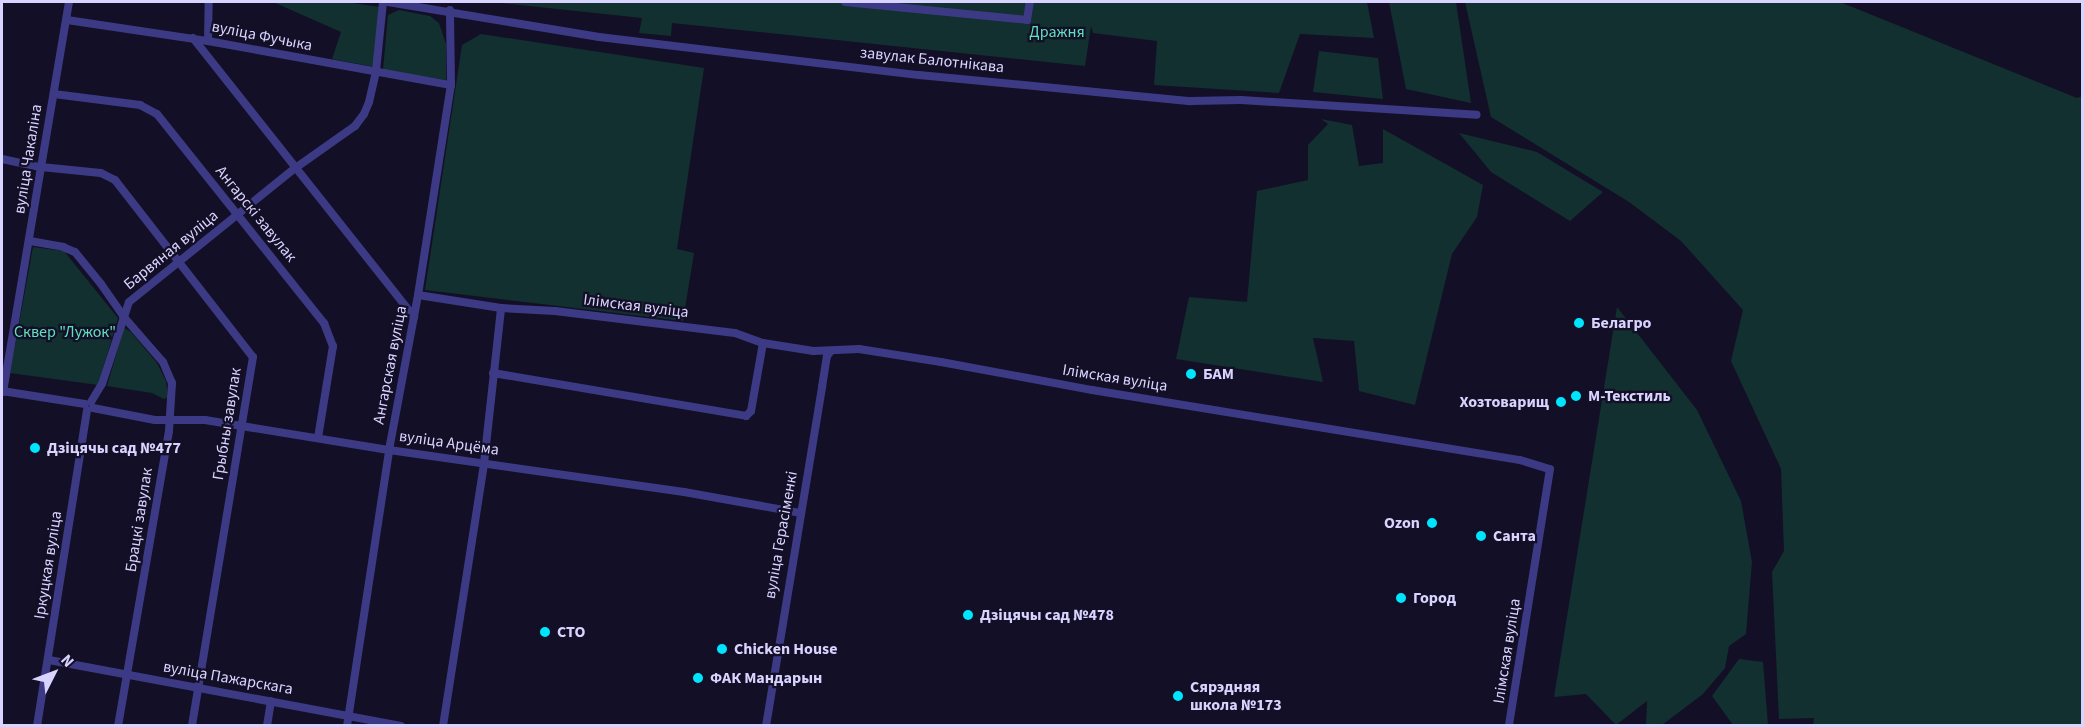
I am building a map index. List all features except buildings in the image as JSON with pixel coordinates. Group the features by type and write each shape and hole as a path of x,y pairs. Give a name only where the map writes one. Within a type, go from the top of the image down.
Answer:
{"street":[{"name":"вуліца Чакаліна","path":"2,391 30,241 69,2"},
{"path":"208,41 209,2"},
{"name":"Барвяная вуліца","path":"89,406 102,384 129,302 294,169 355,126 369,102 376,71 383,2"},
{"name":"завулак Балотнікава","path":"388,2 450,10 599,37 919,75 1191,101 1251,100 1477,115"},
{"path":"845,2 927,6 1027,20 1030,2"},
{"name":"Ангарская вуліца","path":"347,726 389,450 418,295 451,85 450,10"},
{"name":"вуліца Фучыка","path":"66,20 193,38 451,85"},
{"path":"193,38 294,169 414,316"},
{"name":"Ангарскі завулак","path":"54,94 149,108 157,114 324,323 331,334 333,346 318,438"},
{"name":"Грыбны завулак","path":"2,159 109,176 253,357 192,726"},
{"name":"Брацкі завулак","path":"30,241 63,247 75,252 123,316 167,369 173,393 171,420 118,726"},
{"name":"Ілімская вуліца","path":"418,295 501,308 555,311 735,333 763,343 831,351 859,349 1092,390 1520,460 1550,469 1509,726"},
{"path":"443,726 484,463 501,308"},
{"path":"493,373 746,416 751,411 763,343"},
{"name":"вуліца Герасіменкі","path":"766,726 827,356 831,351"},
{"name":"вуліца Арцёма","path":"2,391 155,420 204,420 389,450 684,492 801,513"},
{"name":"Іркуцкая вуліца","path":"38,726 89,406"},
{"name":"вуліца Пажарскага","path":"49,660 401,726"},
{"path":"267,726 271,701"}],"green space":[{"path":"273,2 345,2 380,7 375,67 332,59 341,32"},
{"name":"Дражня","path":"492,2 1367,2 1374,38 1300,34 1279,93 1154,85 1157,41 1093,33 1091,26 1085,66 672,23 671,36 639,33 642,18"},
{"path":"1389,2 1456,2 1471,103 1406,89"},
{"path":"1465,2 1840,2 2077,98 2082,96 2082,725 1813,726 1814,718 1779,719 1772,572 1784,551 1781,469 1731,361 1743,310 1681,241 1629,202 1491,117"},
{"path":"399,10 430,16 439,23 446,44 446,80 383,70 388,15"},
{"path":"481,34 704,68 677,249 694,253 683,321 425,290 462,45"},
{"path":"1319,51 1378,58 1383,99 1313,92"},
{"path":"1321,119 1352,125 1359,166 1383,163 1383,129 1483,185 1477,217 1452,254 1415,405 1359,391 1354,341 1313,338 1323,382 1176,359 1189,297 1247,302 1257,191 1308,180 1308,145 1328,124"},
{"path":"1459,133 1537,152 1603,192 1570,221 1491,172"},
{"name":"Сквер \"Лужок\"","path":"33,247 64,251 118,318 98,385 10,373"},
{"path":"1617,307 1697,410 1741,501 1752,562 1746,634 1729,646 1725,668 1703,694 1662,725 1646,725 1647,701 1616,725 1586,694 1554,697"},
{"path":"124,328 131,332 157,363 166,381 168,397 164,399 152,393 107,386"},
{"path":"1739,659 1763,662 1768,725 1733,725 1712,696"}],"place":[{"name":"Белагро","path":"1579,323"},
{"name":"БАМ","path":"1191,374"},
{"name":"М-Текстиль","path":"1576,396"},
{"name":"Хозтоварищ","path":"1561,402"},
{"name":"Дзіцячы сад №477","path":"35,448"},
{"name":"Ozon","path":"1432,523"},
{"name":"Санта","path":"1481,536"},
{"name":"Город","path":"1401,598"},
{"name":"Дзіцячы сад №478","path":"968,615"},
{"name":"СТО","path":"545,632"},
{"name":"Chicken House","path":"722,649"},
{"name":"ФАК Мандарын","path":"698,678"},
{"name":"Сярэдняя школа №173","path":"1178,696"}]}
